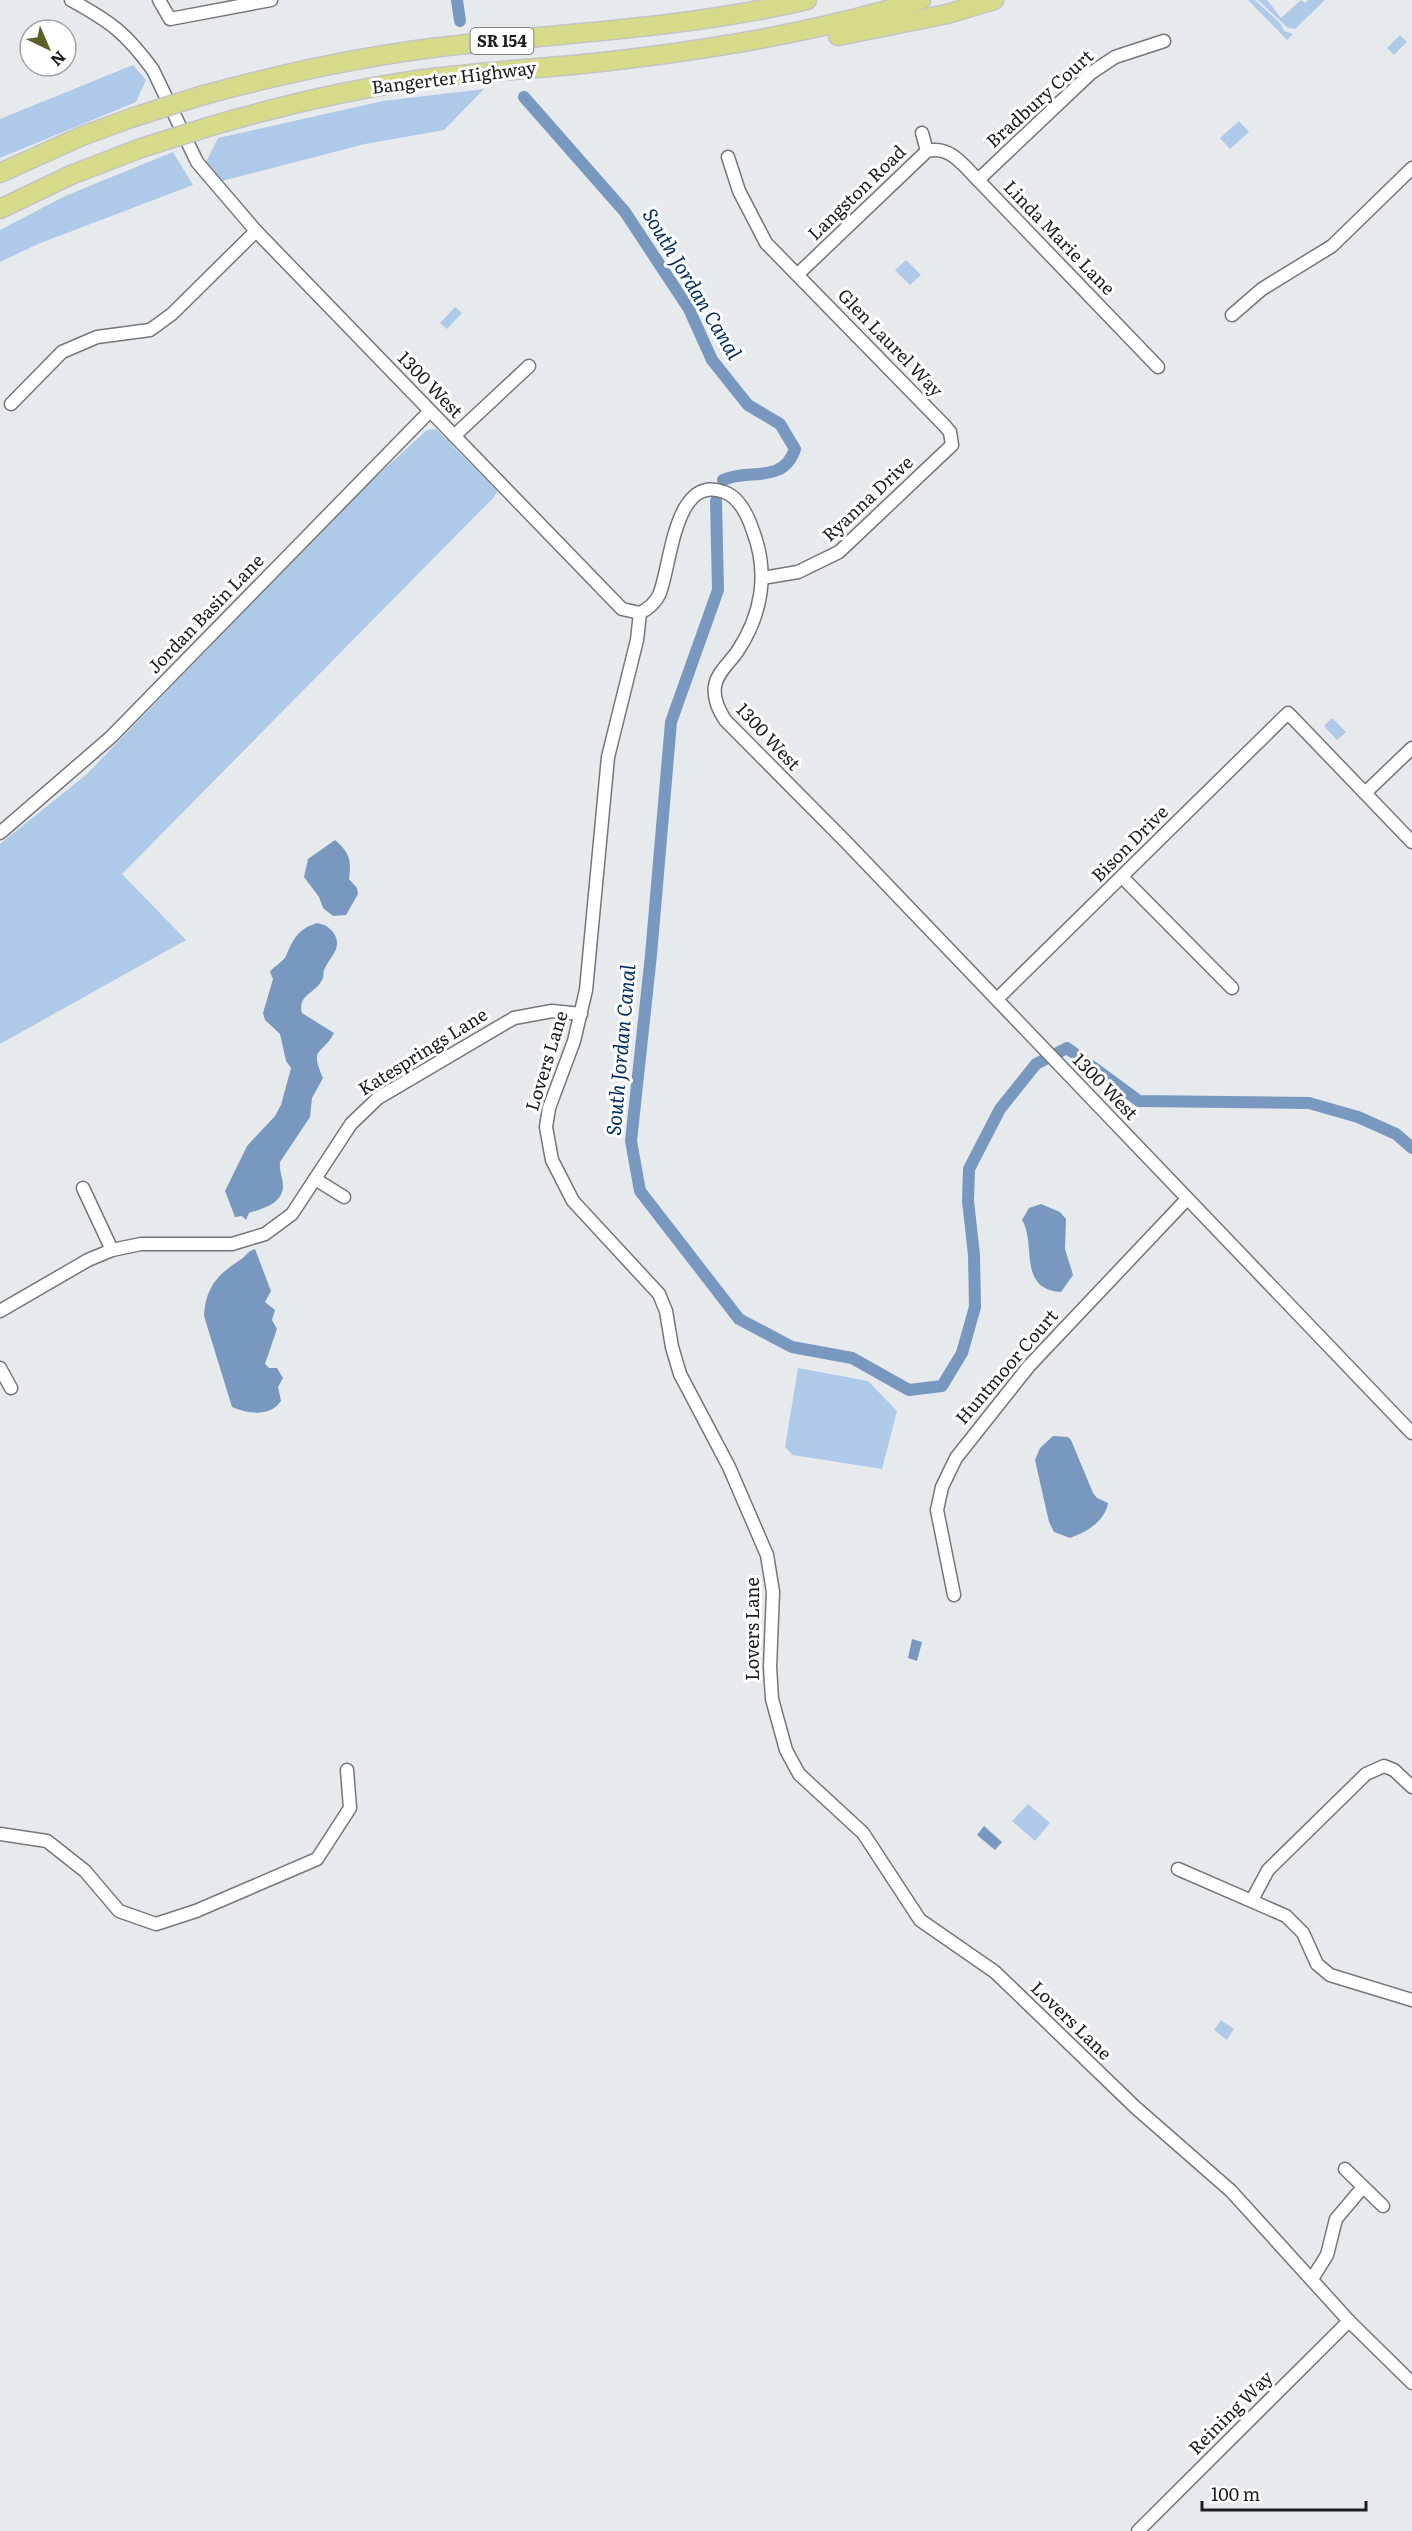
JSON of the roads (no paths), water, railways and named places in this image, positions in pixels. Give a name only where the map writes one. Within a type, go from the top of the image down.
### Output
[{"type":"highway","points":[[751,11],[785,0]]},
{"type":"highway","name":"Bangerter Highway","points":[[0,173],[61,144],[131,118],[255,81],[368,57],[751,11],[807,0]]},
{"type":"highway","name":"Bangerter Highway","points":[[0,209],[71,175],[141,148],[313,98],[426,79],[586,63],[754,40],[856,20],[921,0]]},
{"type":"highway","points":[[586,63],[641,63],[770,47],[882,28],[947,14],[994,0]]},
{"type":"street","name":"1300 West","points":[[71,0],[122,31],[144,58],[153,70],[197,162],[256,231],[618,606],[630,612],[640,613],[651,606],[658,596],[674,533],[684,508],[695,496],[708,490],[729,494],[746,513],[759,551],[762,578],[759,602],[751,627],[716,682],[715,698],[720,712],[731,728],[997,999],[1412,1433]]},
{"type":"street","points":[[159,0],[170,19],[271,0]]},
{"type":"street","name":"Bradbury Court","points":[[978,180],[1091,73],[1115,57],[1164,41]]},
{"type":"street","name":"Langston Road","points":[[798,274],[927,151],[922,133]]},
{"type":"street","name":"Linda Marie Lane","points":[[927,151],[939,148],[950,153],[1158,367]]},
{"type":"street","name":"Glen Laurel Way","points":[[728,158],[739,192],[766,243],[944,425],[952,439]]},
{"type":"street","points":[[1232,315],[1262,289],[1332,246],[1412,168]]},
{"type":"street","points":[[11,404],[62,352],[97,337],[150,330],[172,314],[256,231]]},
{"type":"street","points":[[454,436],[530,366]]},
{"type":"street","name":"Jordan Basin Lane","points":[[0,833],[111,737],[430,411]]},
{"type":"street","name":"Ryanna Drive","points":[[762,578],[798,572],[839,552],[952,445],[952,439]]},
{"type":"street","name":"Lovers Lane","points":[[640,613],[637,640],[608,757],[586,990],[581,1014],[549,1108],[546,1127],[548,1150],[557,1175],[573,1201],[645,1275],[659,1294],[666,1311],[672,1347],[680,1374],[729,1467],[767,1555],[772,1592],[771,1691],[779,1728],[794,1765],[806,1781],[863,1833],[920,1920],[995,1972],[1135,2107],[1231,2191],[1349,2321],[1412,2383]]},
{"type":"street","name":"Bison Drive","points":[[997,999],[1123,878],[1288,713],[1365,793]]},
{"type":"street","points":[[1412,748],[1365,793],[1412,842]]},
{"type":"street","points":[[1123,878],[1232,988]]},
{"type":"street","name":"Katesprings Lane","points":[[0,1311],[88,1260],[112,1250],[152,1244],[232,1244],[255,1239],[284,1221],[299,1205],[351,1124],[387,1092],[514,1018],[543,1011],[581,1014]]},
{"type":"street","points":[[315,1179],[344,1197]]},
{"type":"street","points":[[83,1188],[112,1250]]},
{"type":"street","name":"Huntmoor Court","points":[[954,1595],[937,1510],[942,1487],[956,1458],[1029,1366],[1187,1199]]},
{"type":"street","points":[[0,1368],[11,1388]]},
{"type":"street","points":[[1252,1900],[1268,1870],[1366,1774],[1384,1766],[1394,1770],[1412,1787]]},
{"type":"street","points":[[0,1834],[47,1841],[85,1871],[119,1911],[156,1924],[196,1911],[317,1859],[350,1808],[347,1770]]},
{"type":"street","points":[[1178,1869],[1273,1908],[1294,1923],[1303,1933],[1317,1964],[1330,1975],[1412,2000]]},
{"type":"street","points":[[1345,2169],[1383,2206]]},
{"type":"street","points":[[1312,2279],[1325,2261],[1341,2210],[1363,2187]]},
{"type":"street","name":"Reining Way","points":[[1138,2531],[1349,2321]]},
{"type":"waterway","name":"South Jordan Canal","points":[[457,0],[460,21]]},
{"type":"waterway","name":"South Jordan Canal","points":[[524,97],[625,212],[689,309],[712,360],[748,405],[780,424],[795,449],[789,460],[774,471],[723,480]]},
{"type":"waterway","name":"South Jordan Canal","points":[[716,501],[718,590],[671,722],[651,955],[631,1141],[640,1191],[739,1319],[792,1347],[852,1358],[909,1390],[942,1386],[962,1353],[975,1307],[974,1255],[968,1201],[969,1169],[1000,1109],[1036,1064],[1067,1048],[1139,1101],[1309,1103],[1358,1117],[1396,1134],[1412,1148]]}]
